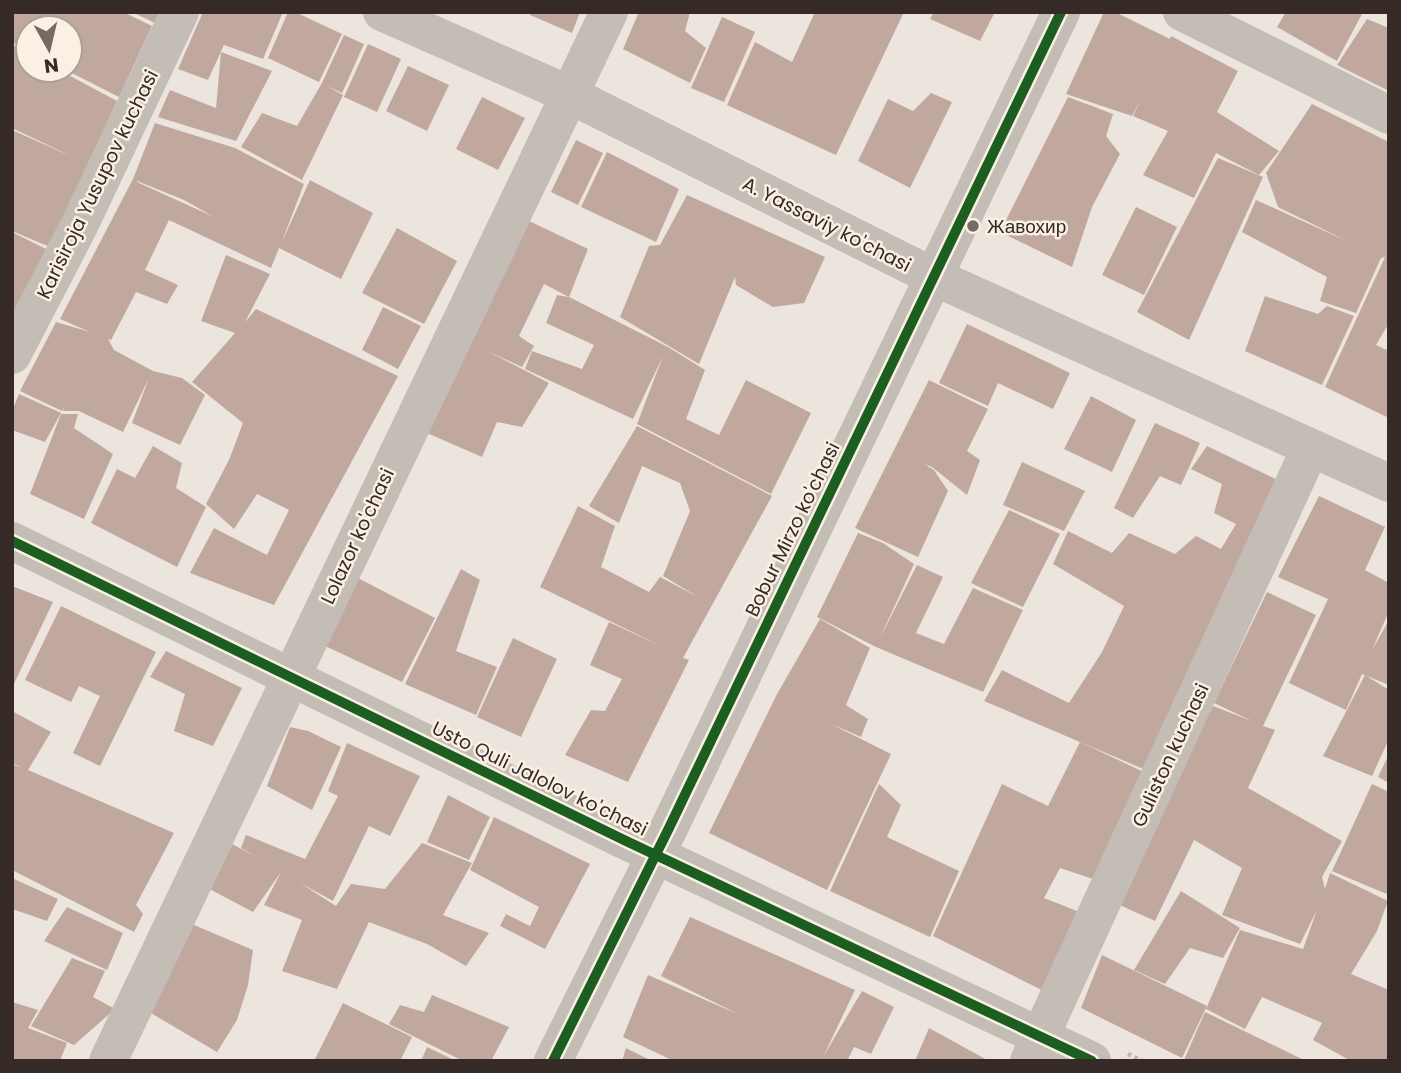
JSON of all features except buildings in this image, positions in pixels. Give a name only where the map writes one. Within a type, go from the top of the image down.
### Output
[{"type":"street","name":"Karisiroja Yusupov kuchasi","points":[[12,355],[80,224],[180,12]]},
{"type":"street","name":"A. Yassaviy ko'chasi","points":[[382,12],[568,93],[932,276],[1389,483]]},
{"type":"street","name":"Lolazor ko'chasi","points":[[108,1061],[609,12]]},
{"type":"street","name":"Bobur Mirzo ko'chasi","points":[[553,1061],[656,854],[1060,12]]},
{"type":"street","points":[[1182,12],[1389,115]]},
{"type":"street","name":"Guliston kuchasi","points":[[1035,1048],[1310,449]]},
{"type":"street","name":"Usto Quli Jalolov ko'chasi","points":[[12,541],[656,854],[1035,1048],[1092,1061]]},
{"type":"cycle path","points":[[553,1061],[669,828],[1061,12]]},
{"type":"cycle path","points":[[12,541],[624,840],[1092,1061]]},
{"type":"place","name":"Жавохир","points":[[973,226]]}]
